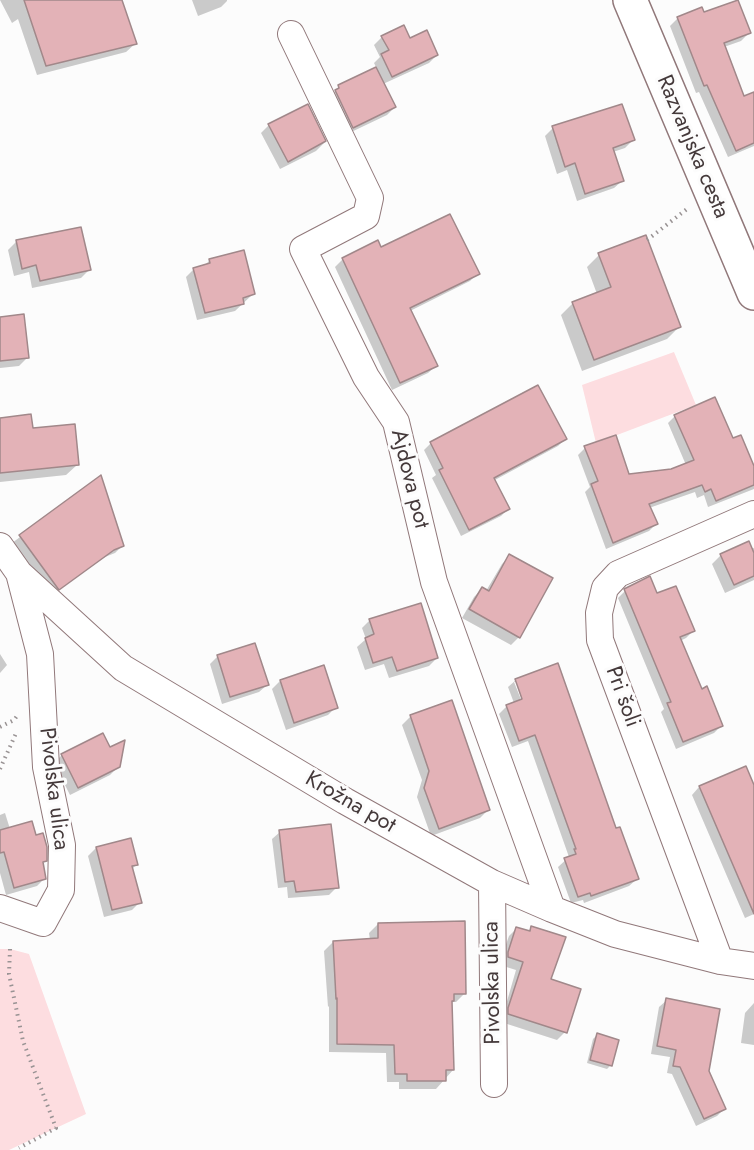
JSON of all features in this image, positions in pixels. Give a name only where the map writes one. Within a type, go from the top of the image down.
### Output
[{"type":"street","name":"Razvanjska cesta","points":[[630,0],[754,293]]},
{"type":"street","name":"Ajdova pot","points":[[291,34],[370,198],[366,216],[303,249],[366,377],[396,422],[434,582],[552,909]]},
{"type":"street","name":"Pri šoli","points":[[720,961],[600,640],[599,613],[605,588],[618,574],[754,514]]},
{"type":"street","name":"Krožna pot","points":[[0,546],[19,573],[123,668],[345,801],[492,883],[615,934],[720,961],[754,966]]},
{"type":"street","name":"Pivolska ulica","points":[[0,908],[43,922],[61,890],[62,845],[46,767],[40,654],[19,573]]},
{"type":"street","name":"Pivolska ulica","points":[[492,883],[494,1084]]},
{"type":"path","points":[[647,240],[693,205]]},
{"type":"path","points":[[0,727],[21,715],[0,769]]},
{"type":"path","points":[[10,949],[9,974],[23,1041],[56,1128],[19,1148]]},
{"type":"shaded area","points":[[674,352],[696,405],[596,443],[582,385]]},
{"type":"shaded area","points":[[0,949],[29,954],[86,1114],[9,1150],[0,1150]]},
{"type":"building","points":[[24,0],[122,0],[137,44],[46,66]]},
{"type":"building","points":[[738,0],[751,33],[724,43],[744,96],[754,92],[754,143],[736,151],[707,85],[704,86],[677,17],[702,7],[704,12]]},
{"type":"building","points":[[404,25],[410,38],[427,30],[438,55],[392,77],[381,54],[389,50],[381,36]]},
{"type":"building","points":[[376,67],[396,107],[353,128],[335,90],[339,88],[338,85]]},
{"type":"building","points":[[308,104],[326,141],[288,162],[268,124]]},
{"type":"building","points":[[622,104],[635,140],[613,148],[624,181],[585,194],[575,163],[565,167],[552,126]]},
{"type":"building","points":[[450,214],[480,274],[410,308],[438,366],[400,383],[342,258],[378,240],[381,247]]},
{"type":"building","points":[[81,227],[91,270],[40,281],[36,265],[22,269],[16,240]]},
{"type":"building","points":[[646,235],[681,327],[594,360],[572,302],[611,287],[598,253]]},
{"type":"building","points":[[244,250],[255,294],[243,298],[244,304],[205,313],[193,268],[210,263],[209,259]]},
{"type":"building","points":[[24,314],[29,358],[0,361],[0,317]]},
{"type":"building","points":[[538,385],[567,439],[494,478],[510,509],[469,530],[439,470],[443,468],[430,442]]},
{"type":"building","points":[[715,397],[733,438],[741,435],[754,466],[754,485],[716,501],[711,489],[705,492],[702,485],[649,504],[658,524],[613,543],[591,484],[598,481],[584,446],[616,435],[629,474],[671,469],[694,460],[674,415]]},
{"type":"building","points":[[31,414],[33,428],[75,424],[79,465],[0,473],[0,418]]},
{"type":"building","points":[[101,475],[124,546],[114,550],[59,590],[19,535]]},
{"type":"building","points":[[749,541],[754,553],[754,576],[734,585],[720,554]]},
{"type":"building","points":[[509,554],[553,578],[520,638],[469,609],[482,587],[489,591]]},
{"type":"building","points":[[650,576],[657,593],[676,586],[695,631],[680,637],[702,689],[707,686],[723,726],[683,742],[667,703],[671,702],[624,589]]},
{"type":"building","points":[[421,603],[438,658],[397,671],[392,657],[373,663],[365,638],[374,634],[369,619]]},
{"type":"building","points":[[255,643],[269,685],[230,697],[217,655]]},
{"type":"building","points":[[558,663],[616,828],[620,827],[639,879],[591,896],[590,893],[578,897],[564,858],[576,854],[574,849],[576,849],[535,735],[519,741],[506,705],[522,699],[515,679]]},
{"type":"building","points":[[324,665],[338,708],[294,723],[280,680]]},
{"type":"building","points":[[452,700],[490,810],[439,829],[424,788],[429,771],[410,715]]},
{"type":"building","points":[[103,733],[110,747],[125,740],[120,767],[78,788],[61,754]]},
{"type":"building","points":[[746,766],[754,785],[754,914],[699,786]]},
{"type":"building","points":[[32,821],[36,835],[43,833],[47,847],[47,861],[43,862],[46,879],[14,888],[4,852],[0,853],[0,830]]},
{"type":"building","points":[[331,824],[339,888],[296,892],[294,881],[285,882],[279,830]]},
{"type":"building","points":[[131,838],[138,865],[132,866],[142,903],[112,910],[96,847]]},
{"type":"building","points":[[465,921],[466,994],[454,994],[454,1001],[452,1001],[454,1070],[446,1070],[446,1081],[407,1081],[407,1074],[395,1074],[394,1045],[337,1044],[333,941],[378,938],[378,923]]},
{"type":"building","points":[[531,926],[566,937],[551,979],[581,989],[567,1033],[508,1014],[523,962],[508,957],[508,952],[516,927],[530,931]]},
{"type":"building","points":[[666,998],[720,1009],[709,1071],[726,1109],[704,1119],[680,1067],[673,1066],[676,1050],[657,1046]]},
{"type":"building","points":[[597,1033],[619,1040],[612,1066],[590,1060]]}]
